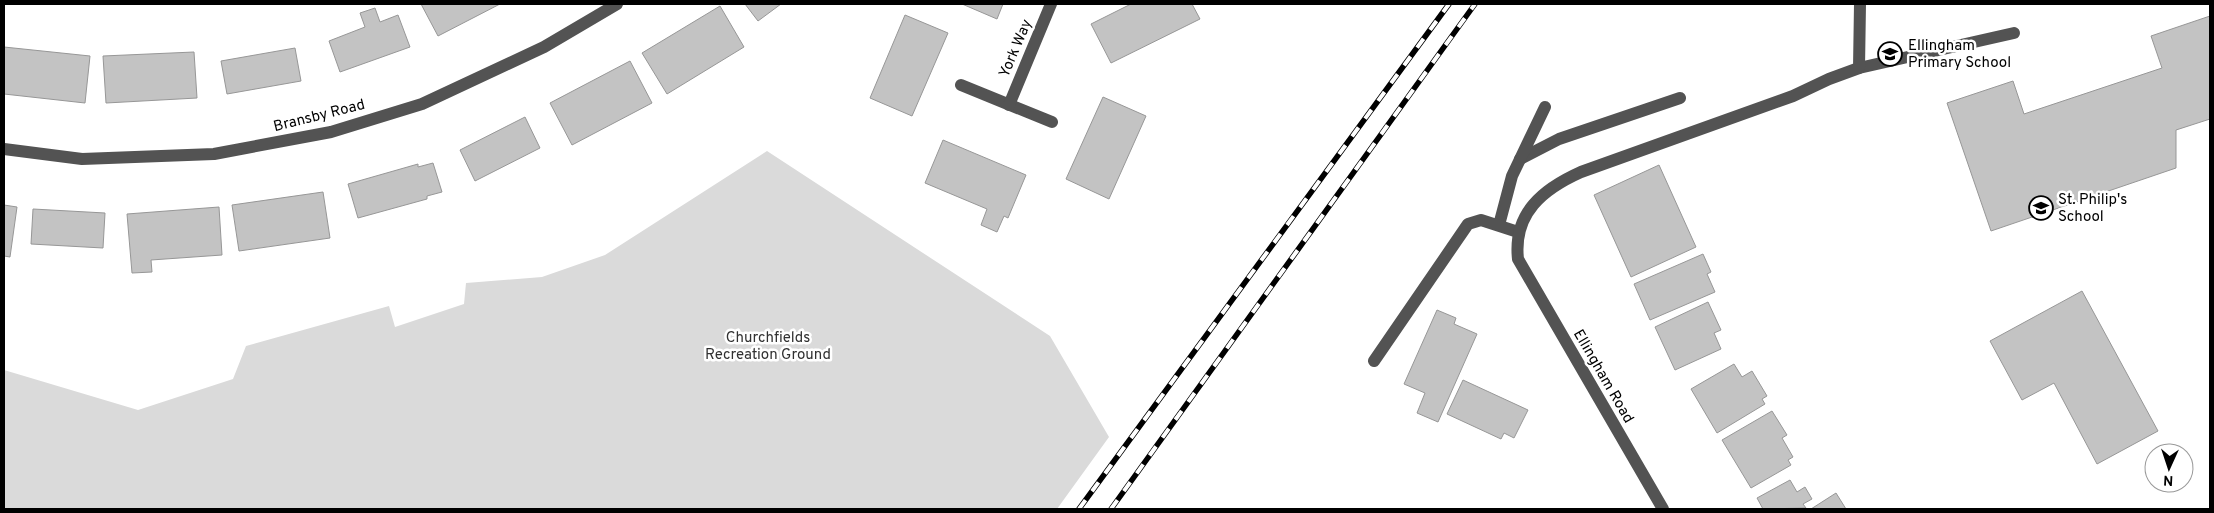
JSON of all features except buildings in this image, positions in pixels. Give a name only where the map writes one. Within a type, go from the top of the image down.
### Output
[{"type":"street","name":"Bransby Road","points":[[4,148],[82,159],[214,154],[331,132],[422,104],[544,47],[617,4]]},
{"type":"street","name":"York Way","points":[[1009,105],[1052,4]]},
{"type":"street","points":[[1859,68],[1860,4]]},
{"type":"street","points":[[1374,361],[1468,224],[1481,220],[1518,232],[1530,210],[1549,188],[1581,172],[1793,96],[1828,79],[1859,68],[2014,33]]},
{"type":"street","points":[[961,85],[1052,122]]},
{"type":"street","points":[[1520,159],[1559,139],[1680,98]]},
{"type":"street","points":[[1499,226],[1512,176],[1545,107]]},
{"type":"street","name":"Ellingham Road","points":[[1518,232],[1516,245],[1518,259],[1663,509]]},
{"type":"green space","name":"Churchfields Recreation Ground","points":[[767,151],[1050,336],[1109,437],[1057,509],[4,509],[4,370],[138,410],[233,379],[246,346],[389,306],[395,327],[464,304],[466,283],[542,277],[605,255]]},
{"type":"railway","points":[[1079,509],[1449,4]]},
{"type":"railway","points":[[1111,509],[1475,4]]},
{"type":"place","name":"Ellingham Primary School","points":[[1890,54]]},
{"type":"place","name":"St. Philip's School","points":[[2041,208]]}]
